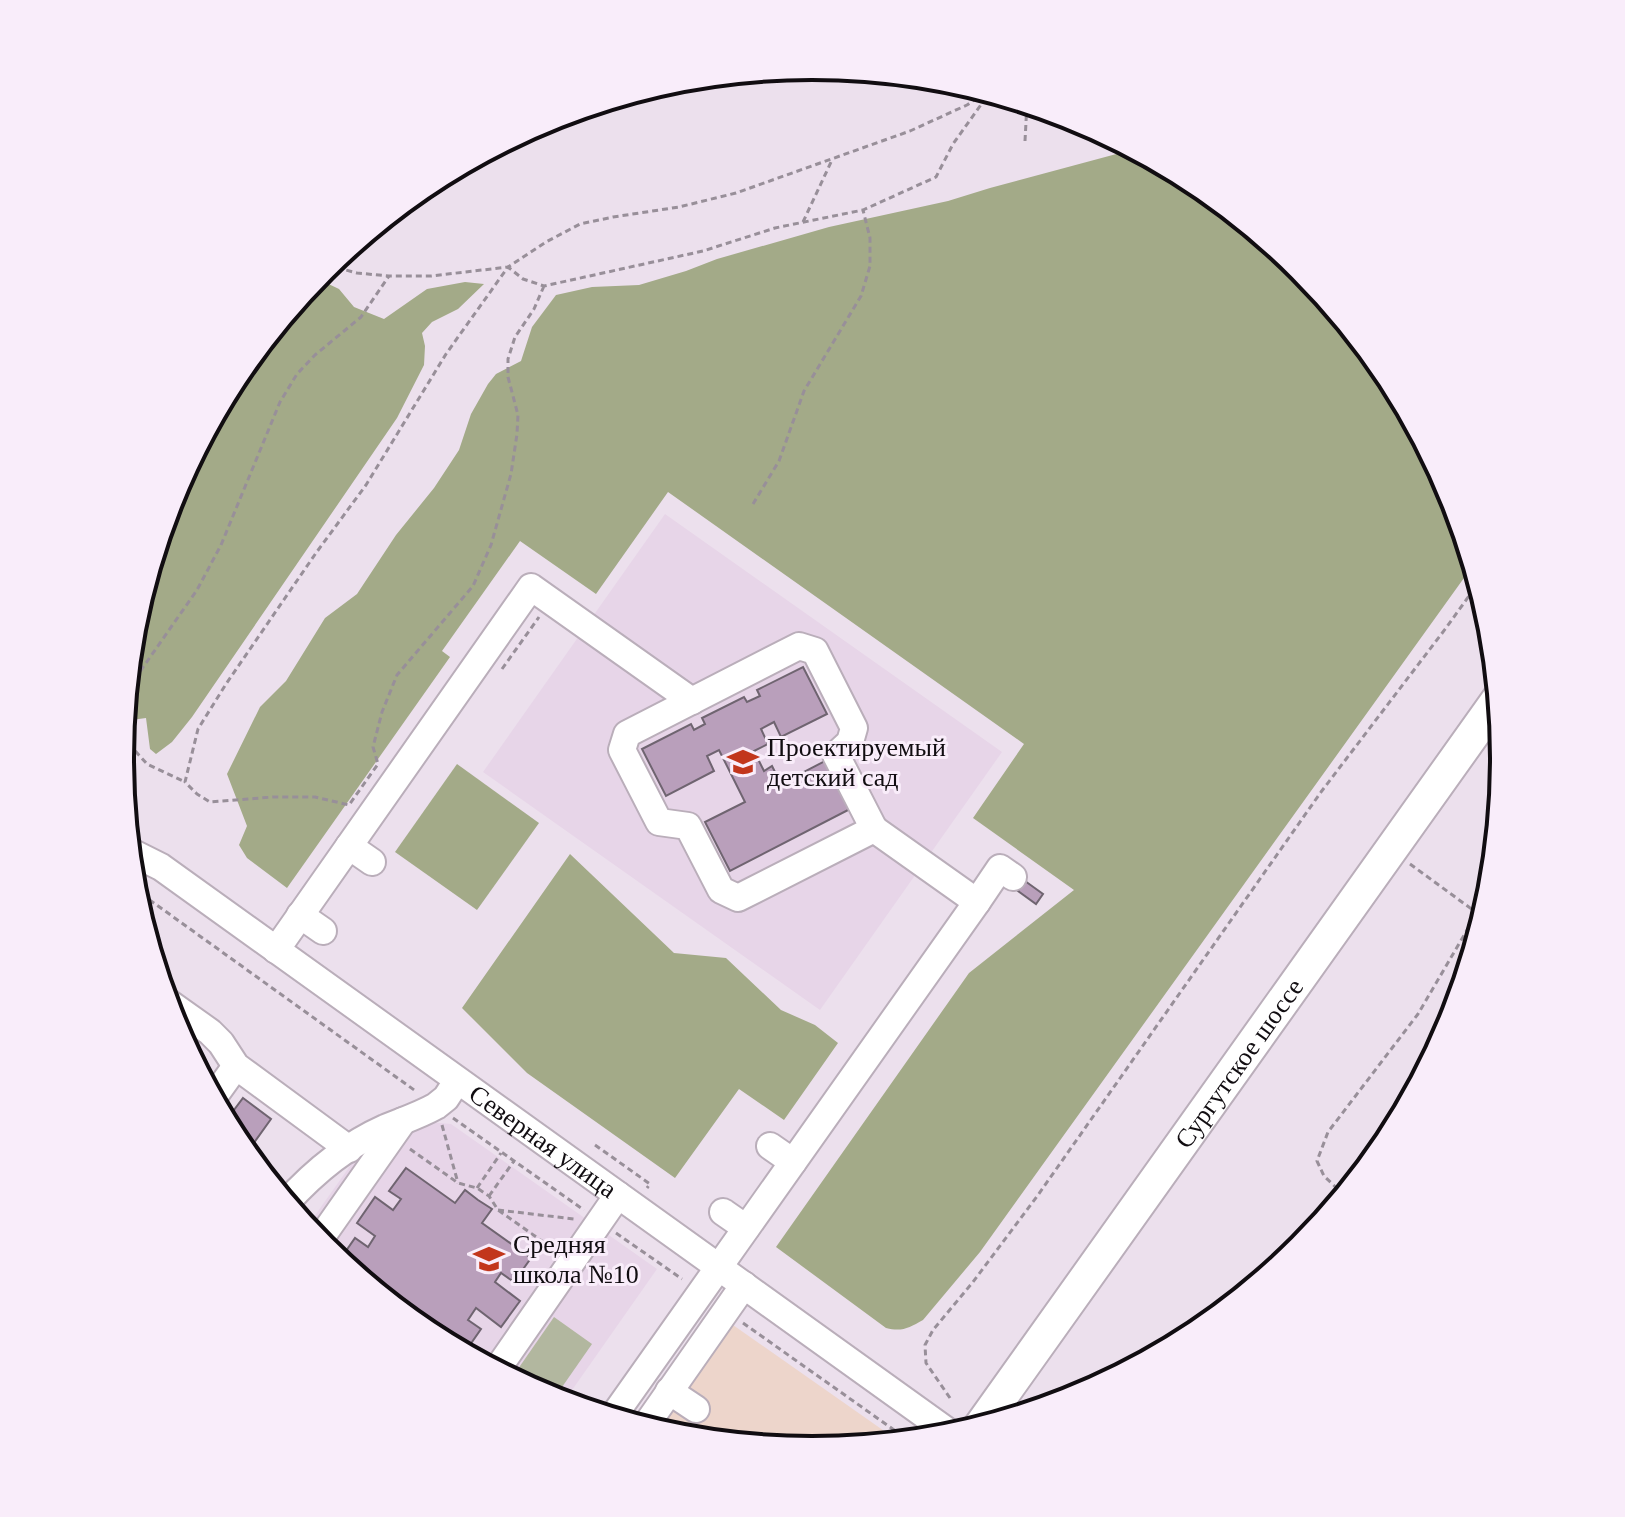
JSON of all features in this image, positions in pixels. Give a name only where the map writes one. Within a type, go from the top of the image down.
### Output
[{"type":"main road","name":"Сургутское шоссе","points":[[989,1414],[1490,711]]},
{"type":"street","points":[[276,950],[531,587],[692,701]]},
{"type":"street","points":[[874,829],[738,898],[721,890],[688,826],[659,822],[622,750],[627,734],[799,646],[815,651],[854,728],[850,742],[836,755],[874,829],[977,902]]},
{"type":"street","points":[[349,846],[372,862]]},
{"type":"street","name":"Северная улица","points":[[142,857],[161,867],[939,1425]]},
{"type":"street","points":[[619,1408],[1000,868],[1013,877]]},
{"type":"street","points":[[300,915],[323,931]]},
{"type":"street","points":[[184,1014],[221,1043],[236,1066],[349,1149]]},
{"type":"street","points":[[220,1088],[236,1066]]},
{"type":"street","points":[[293,1195],[324,1166],[366,1138],[398,1128],[436,1106],[446,1098],[457,1081]]},
{"type":"street","points":[[326,1231],[398,1128]]},
{"type":"street","points":[[770,1146],[793,1162]]},
{"type":"street","points":[[502,1362],[618,1195]]},
{"type":"street","points":[[723,1212],[746,1228]]},
{"type":"street","points":[[651,1417],[744,1285]]},
{"type":"street","points":[[669,1391],[696,1409]]},
{"type":"path","points":[[185,782],[198,729],[226,684],[366,485],[446,354],[508,267],[580,224],[679,207],[736,193],[910,131],[975,100]]},
{"type":"path","points":[[343,269],[389,276],[431,276],[508,267],[523,279],[544,286],[703,251],[775,228],[863,210],[936,177],[953,144],[982,102]]},
{"type":"path","points":[[1025,141],[1026,115]]},
{"type":"path","points":[[803,222],[832,159]]},
{"type":"path","points":[[753,504],[779,461],[804,391],[861,296],[870,266],[870,238],[863,210]]},
{"type":"path","points":[[140,672],[197,590],[221,545],[280,402],[297,374],[361,317],[389,276]]},
{"type":"path","points":[[134,750],[147,764],[185,782],[210,802],[315,797],[349,805],[378,764],[373,747],[382,712],[397,675],[473,586],[491,545],[511,474],[517,434],[518,415],[508,377],[508,359],[515,337],[534,309],[544,286]]},
{"type":"path","points":[[950,1398],[926,1363],[925,1345],[933,1330],[1038,1195],[1321,792],[1471,594]]},
{"type":"path","points":[[1391,849],[1473,910]]},
{"type":"path","points":[[149,899],[514,1161],[597,1226],[701,1293]]},
{"type":"path","points":[[1337,1189],[1324,1176],[1317,1161],[1328,1132],[1418,1014],[1470,925]]},
{"type":"path","points":[[436,1106],[458,1183]]},
{"type":"path","points":[[398,1128],[458,1183],[477,1188],[489,1196],[498,1210],[572,1263]]},
{"type":"path","points":[[477,1188],[501,1153]]},
{"type":"path","points":[[489,1196],[514,1161]]},
{"type":"path","points":[[498,1210],[579,1219],[597,1226]]},
{"type":"path","points":[[726,1311],[896,1432]]},
{"type":"shaded area","name":"Проектируемый детский сад","points":[[665,514],[1002,752],[820,1010],[483,772]]},
{"type":"shaded area","name":"Средняя школа №10","points":[[428,1122],[451,1124],[657,1269],[571,1392],[512,1367],[436,1323],[365,1269],[313,1218],[360,1152]]},
{"type":"shaded area","points":[[713,1311],[887,1433],[857,1436],[768,1436],[680,1424],[640,1415]]},
{"type":"green space","points":[[1119,153],[1189,194],[1226,220],[1260,248],[1323,311],[1377,382],[1421,458],[1455,540],[1466,576],[980,1252],[923,1320],[897,1330],[886,1328],[776,1247],[969,973],[1074,890],[973,818],[1024,744],[668,492],[596,594],[520,541],[442,651],[450,657],[287,888],[247,858],[239,845],[247,826],[227,774],[260,707],[286,681],[325,618],[357,594],[396,535],[434,488],[459,450],[471,414],[488,384],[496,374],[521,361],[532,327],[556,295],[592,287],[639,285],[829,227],[948,201]]},
{"type":"green space","points":[[465,282],[484,284],[458,309],[432,322],[422,333],[424,365],[397,418],[192,717],[172,742],[156,754],[150,749],[146,718],[135,720],[140,670],[147,626],[170,540],[204,458],[225,419],[274,345],[328,284],[339,289],[354,307],[384,319],[427,289]]},
{"type":"green space","points":[[457,764],[539,823],[477,910],[395,852]]},
{"type":"green space","points":[[570,854],[674,953],[726,958],[781,1010],[815,1025],[838,1043],[784,1120],[739,1089],[675,1178],[527,1073],[462,1008]]},
{"type":"green space","points":[[1387,1119],[1345,1180],[1355,1163]]},
{"type":"green space","points":[[554,1317],[592,1344],[561,1388],[518,1369]]},
{"type":"building","points":[[803,667],[827,714],[781,737],[774,722],[761,729],[768,744],[754,751],[764,771],[772,766],[781,784],[825,761],[850,809],[730,871],[705,822],[745,802],[719,750],[707,756],[714,771],[666,796],[642,749],[691,724],[694,730],[705,724],[702,718],[744,697],[747,702],[760,696],[757,690]]},
{"type":"building","points":[[1025,881],[1043,894],[1036,904],[1018,891]]},
{"type":"building","points":[[243,1098],[271,1119],[254,1143],[233,1111]]},
{"type":"building","points":[[406,1168],[455,1203],[465,1190],[492,1209],[482,1223],[531,1258],[514,1282],[501,1273],[495,1282],[520,1301],[501,1327],[476,1308],[468,1320],[481,1329],[470,1344],[399,1297],[346,1251],[355,1238],[368,1247],[375,1236],[357,1223],[375,1197],[393,1210],[401,1199],[389,1191]]},
{"type":"place","name":"Проектируемый детский сад","points":[[743,762]]},
{"type":"place","name":"Средняя школа №10","points":[[489,1259]]}]
